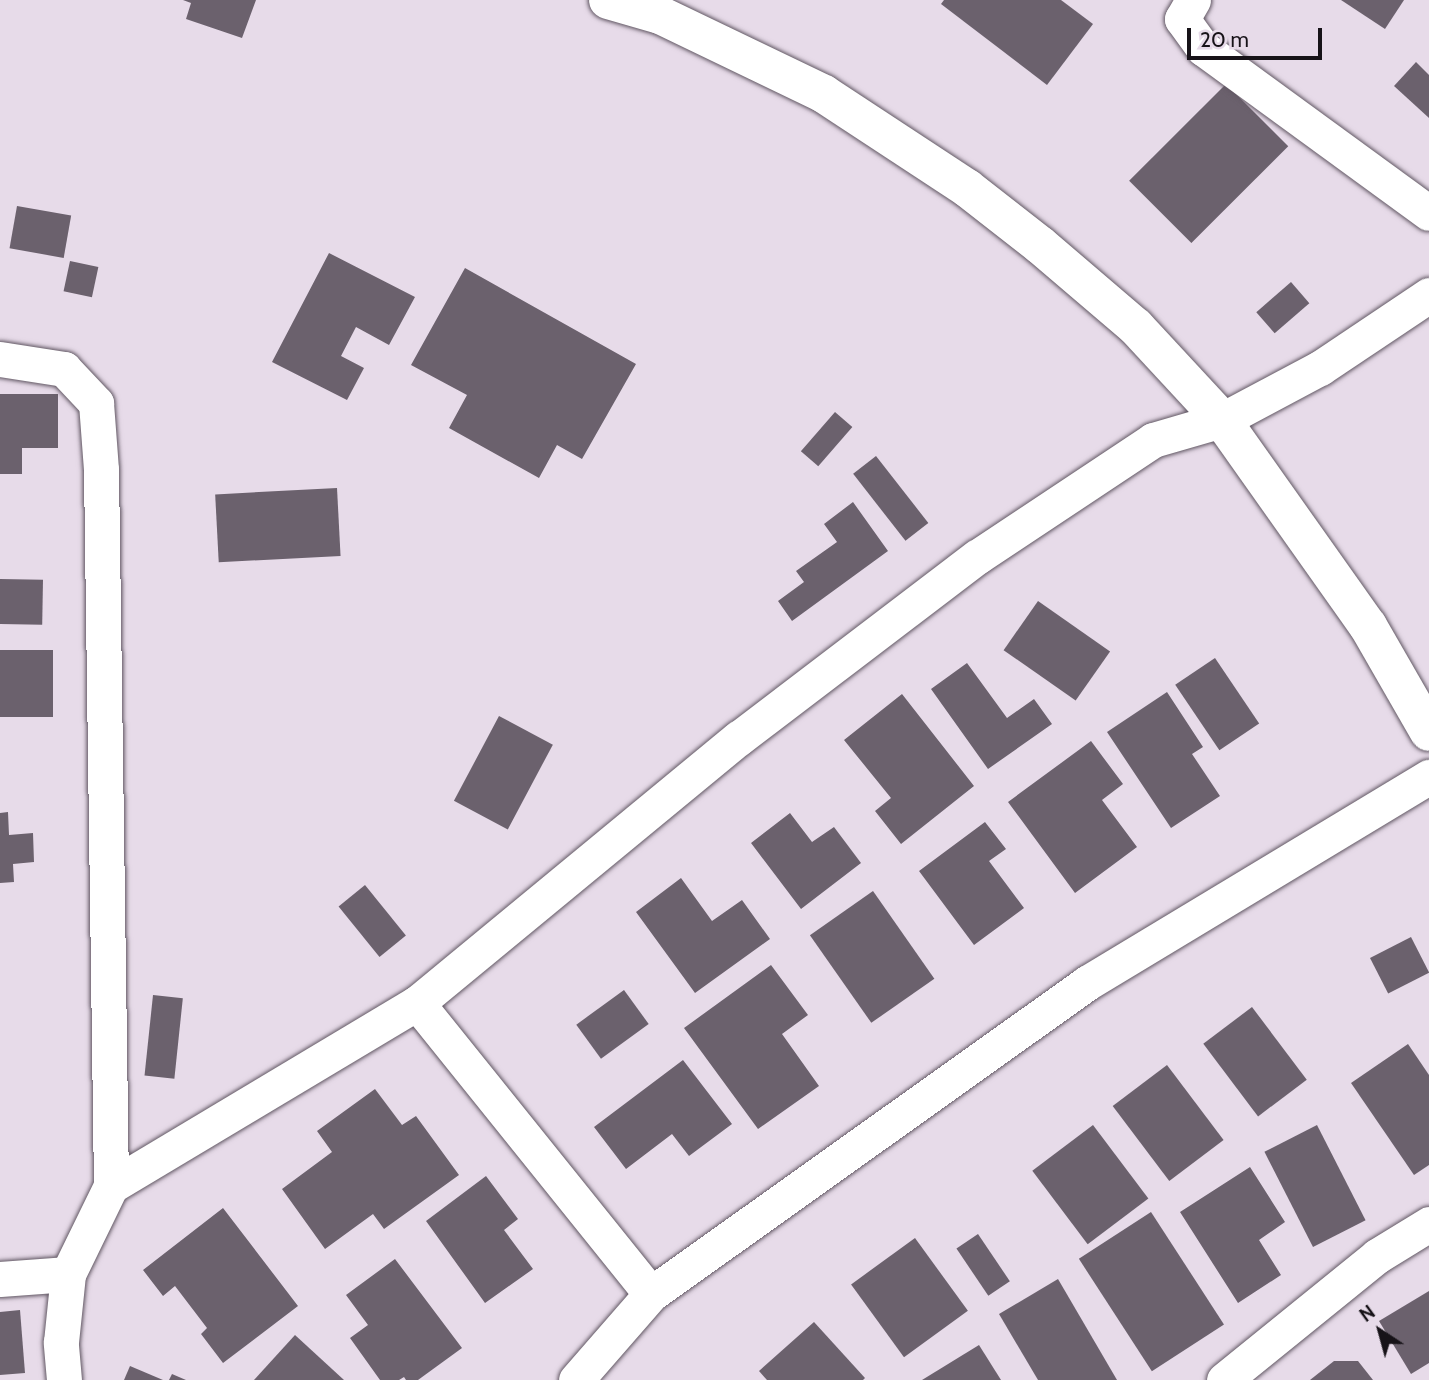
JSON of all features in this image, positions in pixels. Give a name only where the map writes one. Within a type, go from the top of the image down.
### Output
[{"type":"street","points":[[608,0],[665,7],[824,94],[967,188],[1040,245],[1136,327],[1222,420],[1368,626],[1429,732]]},
{"type":"street","points":[[1193,0],[1182,19],[1205,49],[1429,213]]},
{"type":"street","points":[[111,1186],[417,1003],[739,738],[976,557],[1153,440],[1222,420],[1320,368],[1429,295]]},
{"type":"street","points":[[0,359],[64,369],[96,403],[101,470],[111,1186],[68,1274],[61,1342],[64,1380]]},
{"type":"street","points":[[576,1380],[651,1294],[1087,984],[1429,777]]},
{"type":"street","points":[[417,1003],[651,1294]]},
{"type":"street","points":[[1224,1380],[1377,1256],[1429,1224]]},
{"type":"street","points":[[0,1279],[68,1274]]},
{"type":"building","points":[[183,0],[256,0],[242,38],[186,19],[191,3]]},
{"type":"building","points":[[944,0],[1061,0],[1093,24],[1047,85],[941,4]]},
{"type":"building","points":[[1341,0],[1404,0],[1385,29]]},
{"type":"building","points":[[1416,62],[1429,75],[1429,118],[1394,86]]},
{"type":"building","points":[[1226,84],[1288,146],[1191,243],[1129,181]]},
{"type":"building","points":[[17,206],[71,216],[64,258],[10,248]]},
{"type":"building","points":[[329,253],[415,297],[389,345],[356,327],[341,356],[364,368],[347,400],[272,362]]},
{"type":"building","points":[[70,261],[98,267],[92,297],[64,291]]},
{"type":"building","points":[[465,268],[636,364],[582,459],[557,445],[539,478],[449,428],[467,395],[411,365]]},
{"type":"building","points":[[1291,282],[1309,303],[1275,333],[1256,312]]},
{"type":"building","points":[[0,394],[58,394],[58,448],[22,448],[22,474],[0,474]]},
{"type":"building","points":[[835,412],[852,427],[818,466],[801,451]]},
{"type":"building","points":[[876,456],[928,523],[905,541],[853,474]]},
{"type":"building","points":[[337,488],[341,556],[219,562],[215,494]]},
{"type":"building","points":[[853,502],[888,551],[792,621],[778,601],[804,582],[796,571],[837,542],[824,524]]},
{"type":"building","points":[[0,579],[43,580],[42,625],[0,624]]},
{"type":"building","points":[[1038,601],[1110,651],[1076,701],[1004,650]]},
{"type":"building","points":[[0,650],[53,650],[53,717],[0,717]]},
{"type":"building","points":[[1215,658],[1259,723],[1219,750],[1175,685]]},
{"type":"building","points":[[967,663],[1007,718],[1034,699],[1052,724],[988,769],[931,689]]},
{"type":"building","points":[[1167,692],[1203,747],[1192,754],[1220,796],[1171,828],[1107,732]]},
{"type":"building","points":[[902,694],[974,786],[901,844],[875,811],[891,798],[844,740]]},
{"type":"building","points":[[499,716],[553,745],[508,829],[454,801]]},
{"type":"building","points":[[1091,741],[1123,784],[1102,800],[1137,847],[1075,893],[1008,802]]},
{"type":"building","points":[[8,812],[9,835],[33,833],[34,862],[13,864],[14,882],[0,883],[0,813]]},
{"type":"building","points":[[790,813],[812,842],[834,827],[861,863],[801,909],[751,843]]},
{"type":"building","points":[[985,822],[1006,849],[989,861],[1024,908],[974,945],[919,871]]},
{"type":"building","points":[[681,878],[712,921],[742,900],[770,939],[695,993],[636,912]]},
{"type":"building","points":[[365,885],[406,936],[379,957],[339,906]]},
{"type":"building","points":[[873,891],[934,979],[871,1023],[810,935]]},
{"type":"building","points":[[1411,937],[1429,973],[1388,994],[1370,958]]},
{"type":"building","points":[[771,965],[808,1015],[782,1034],[819,1086],[758,1129],[684,1028]]},
{"type":"building","points":[[624,990],[649,1024],[601,1059],[576,1025]]},
{"type":"building","points":[[153,995],[183,998],[174,1079],[145,1076]]},
{"type":"building","points":[[1252,1007],[1307,1080],[1258,1116],[1203,1044]]},
{"type":"building","points":[[1408,1044],[1429,1075],[1429,1165],[1414,1175],[1351,1083]]},
{"type":"building","points":[[683,1060],[732,1124],[689,1156],[672,1134],[626,1169],[594,1127]]},
{"type":"building","points":[[1167,1065],[1224,1140],[1169,1181],[1113,1106]]},
{"type":"building","points":[[375,1089],[402,1125],[416,1116],[459,1175],[384,1229],[373,1214],[325,1249],[282,1189],[332,1152],[317,1131]]},
{"type":"building","points":[[1093,1125],[1148,1198],[1088,1244],[1032,1171]]},
{"type":"building","points":[[1317,1125],[1366,1220],[1313,1247],[1264,1152]]},
{"type":"building","points":[[1250,1167],[1285,1222],[1259,1240],[1281,1275],[1238,1303],[1180,1212]]},
{"type":"building","points":[[486,1176],[518,1219],[504,1230],[533,1269],[485,1303],[426,1221]]},
{"type":"building","points":[[223,1208],[298,1306],[223,1363],[201,1334],[207,1328],[175,1286],[163,1296],[143,1270]]},
{"type":"building","points":[[1151,1212],[1224,1324],[1152,1371],[1079,1259]]},
{"type":"building","points":[[978,1234],[1010,1281],[988,1296],[956,1249]]},
{"type":"building","points":[[915,1238],[968,1311],[904,1357],[851,1284]]},
{"type":"building","points":[[395,1259],[462,1348],[418,1380],[406,1380],[404,1377],[399,1380],[380,1380],[350,1338],[368,1325],[346,1295]]},
{"type":"building","points":[[1058,1279],[1117,1380],[1038,1380],[999,1314]]},
{"type":"building","points":[[1429,1291],[1429,1363],[1411,1374],[1379,1321]]},
{"type":"building","points":[[20,1310],[25,1373],[0,1375],[0,1312]]},
{"type":"building","points":[[814,1322],[865,1378],[863,1380],[767,1380],[759,1371]]},
{"type":"building","points":[[295,1335],[344,1380],[254,1380]]},
{"type":"building","points":[[979,1345],[1001,1380],[922,1380]]},
{"type":"building","points":[[1334,1361],[1358,1361],[1373,1380],[1310,1380]]},
{"type":"building","points":[[130,1366],[163,1380],[124,1380]]},
{"type":"building","points":[[172,1374],[186,1380],[169,1380]]}]
